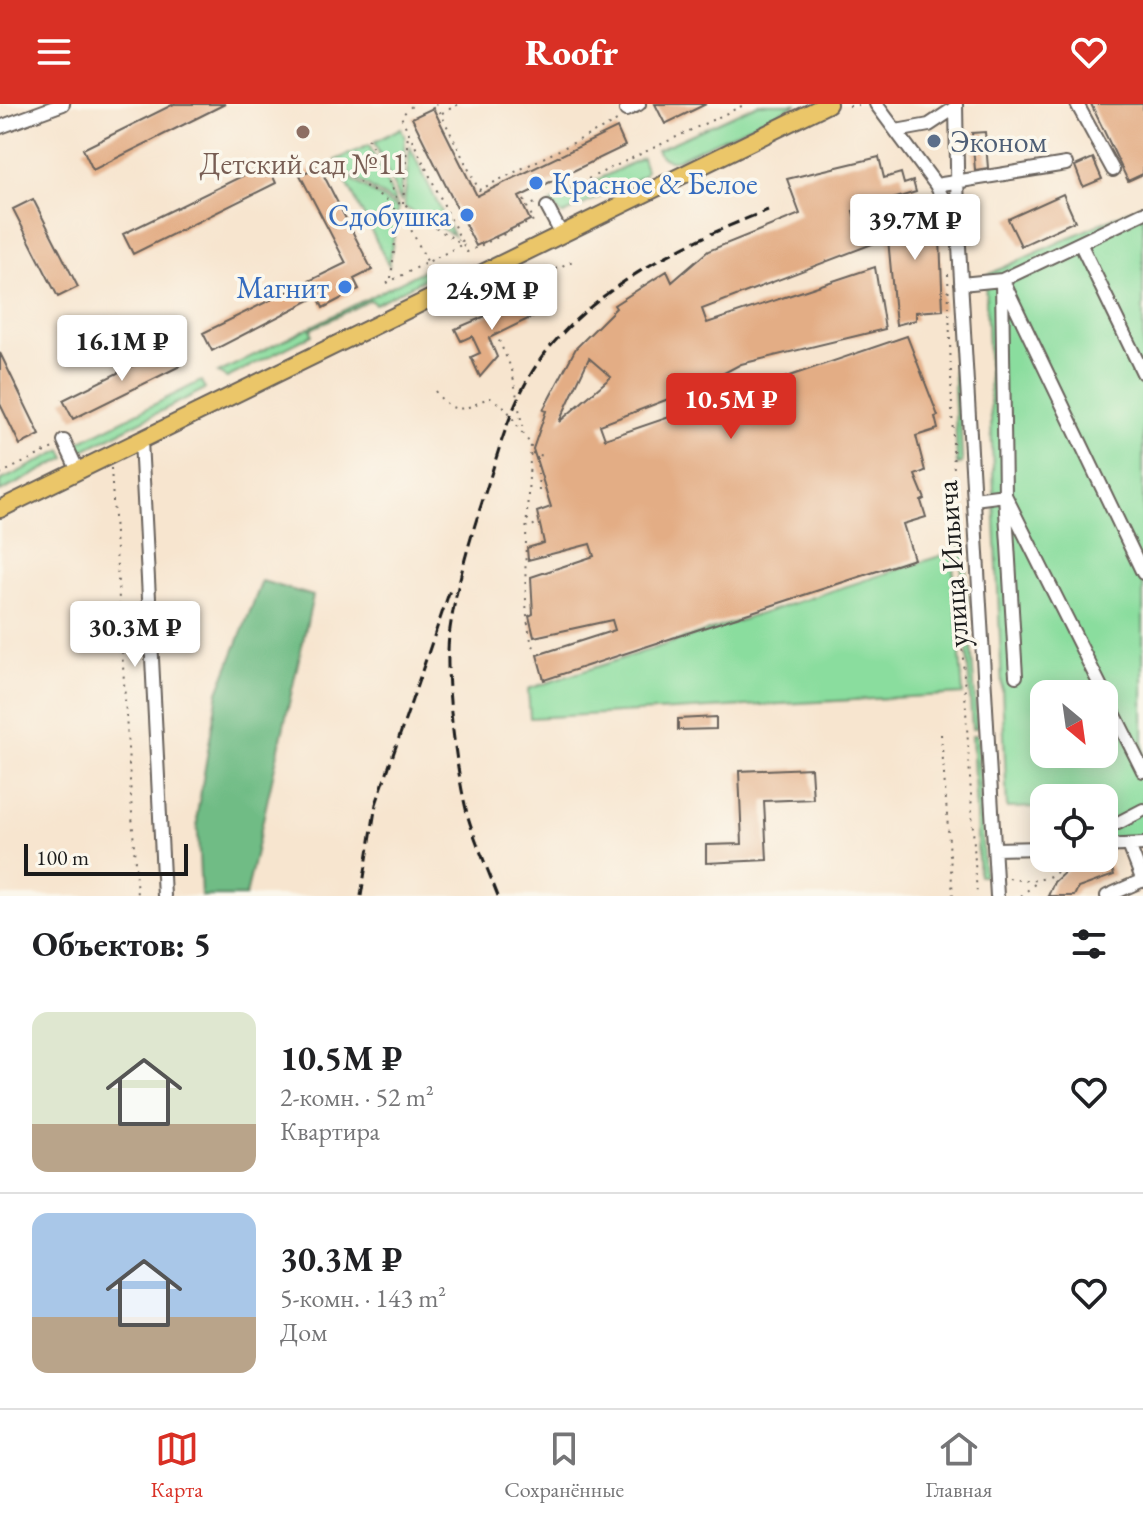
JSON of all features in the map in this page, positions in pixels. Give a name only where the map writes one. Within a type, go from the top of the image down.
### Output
[{"type":"main road","points":[[0,509],[828,104]]},
{"type":"street","points":[[0,127],[63,104]]},
{"type":"street","points":[[627,113],[639,104]]},
{"type":"street","name":"улица Ильича","points":[[876,104],[936,185],[958,229]]},
{"type":"street","points":[[1077,104],[1113,170]]},
{"type":"street","name":"улица Ильича","points":[[896,131],[929,125],[956,106]]},
{"type":"street","name":"улица Ильича","points":[[956,106],[958,229],[997,896]]},
{"type":"street","points":[[936,185],[1066,164]]},
{"type":"street","points":[[547,207],[562,235]]},
{"type":"street","points":[[961,284],[1002,280],[1143,213]]},
{"type":"street","points":[[1080,243],[1143,373]]},
{"type":"street","points":[[1002,280],[1005,495],[1016,676]]},
{"type":"street","points":[[1002,280],[1143,573]]},
{"type":"street","points":[[141,440],[164,896]]},
{"type":"street","points":[[64,441],[78,471]]},
{"type":"street","points":[[974,499],[1005,495]]},
{"type":"street","points":[[1005,495],[1143,771]]},
{"type":"street","points":[[1118,823],[1143,810]]},
{"type":"street","points":[[1118,845],[1143,844]]},
{"type":"street","points":[[1107,896],[1142,881],[1129,845]]},
{"type":"street","points":[[995,849],[1030,848]]},
{"type":"path","points":[[414,104],[401,116],[467,252],[534,220],[524,200]]},
{"type":"path","points":[[436,104],[479,190],[627,113]]},
{"type":"path","points":[[441,113],[459,104]]},
{"type":"path","points":[[527,207],[746,104]]},
{"type":"path","points":[[408,131],[388,282],[463,244]]},
{"type":"path","points":[[368,138],[399,204]]},
{"type":"path","points":[[325,160],[463,244]]},
{"type":"path","points":[[398,216],[408,212]]},
{"type":"path","points":[[404,216],[427,262]]},
{"type":"path","points":[[524,436],[512,370],[485,309],[489,299],[573,261]]},
{"type":"path","points":[[948,269],[956,541],[977,896]]},
{"type":"path","points":[[435,391],[449,408],[458,410],[489,397],[498,400],[531,444],[527,519],[528,626],[534,647]]},
{"type":"path","points":[[0,474],[64,441]]},
{"type":"path","points":[[531,452],[537,457],[539,491]]},
{"type":"path","points":[[111,455],[137,896]]},
{"type":"path","points":[[537,457],[544,456]]},
{"type":"path","points":[[527,519],[538,529]]},
{"type":"path","points":[[941,734],[953,896]]},
{"type":"path","points":[[1005,877],[1025,882],[1043,879],[1058,872]]},
{"type":"path","points":[[1021,896],[1043,879]]},
{"type":"green space","points":[[758,104],[797,104],[676,160],[665,159],[657,150]]},
{"type":"green space","points":[[401,128],[405,138],[401,202],[374,142]]},
{"type":"green space","points":[[369,145],[397,205],[339,167],[336,160]]},
{"type":"green space","points":[[410,147],[453,235],[404,207]]},
{"type":"green space","points":[[642,158],[646,170],[643,176],[562,215],[550,203]]},
{"type":"green space","points":[[342,173],[398,209],[389,266]]},
{"type":"green space","points":[[1143,204],[1143,837],[1118,838],[1118,784],[1030,784],[1030,807],[1007,808],[985,276]]},
{"type":"green space","points":[[428,268],[432,275],[375,304],[370,300],[311,329],[312,335],[227,378],[218,373]]},
{"type":"green space","points":[[957,321],[962,463],[957,465],[952,322]]},
{"type":"green space","points":[[201,381],[205,389],[76,454],[69,447]]},
{"type":"green space","points":[[62,450],[66,458],[0,492],[0,481]]},
{"type":"green space","points":[[960,542],[964,542],[977,728],[972,729]]},
{"type":"green space","points":[[952,552],[963,694],[530,718],[528,689]]},
{"type":"green space","points":[[262,581],[313,596],[246,896],[201,896],[197,814],[218,692]]},
{"type":"green space","points":[[972,735],[977,735],[984,876],[979,876]]},
{"type":"building","points":[[174,104],[225,104],[93,170],[83,149]]},
{"type":"building","points":[[655,104],[706,104],[665,124]]},
{"type":"building","points":[[1091,104],[1143,104],[1143,174],[1128,181]]},
{"type":"building","points":[[433,108],[477,196],[617,128],[625,146],[519,197],[530,220],[476,246],[412,118]]},
{"type":"building","points":[[985,132],[988,168],[975,170],[972,133]]},
{"type":"building","points":[[879,157],[884,178],[901,173],[904,184],[913,181],[916,192],[853,211],[857,225],[868,222],[875,243],[702,309],[707,323],[875,267],[885,329],[741,364],[692,390],[600,425],[605,439],[907,336],[938,416],[935,417],[938,429],[916,436],[925,471],[915,475],[925,499],[921,501],[926,517],[903,524],[914,559],[544,680],[537,655],[615,630],[612,620],[534,637],[529,616],[533,614],[531,577],[594,556],[590,544],[528,560],[527,548],[544,543],[537,512],[551,507],[533,449],[546,411],[543,410],[576,348],[616,308],[614,305],[667,271],[672,282],[708,251],[800,214],[787,179]],"holes":[[[589,358],[611,377],[559,422]]]},
{"type":"building","points":[[1093,158],[1102,179],[1083,187],[1075,166]]},
{"type":"building","points":[[267,164],[276,183],[133,254],[123,234]]},
{"type":"building","points":[[319,166],[372,270],[354,279],[359,289],[323,308],[318,296],[212,351],[203,333],[346,263],[300,175]]},
{"type":"building","points":[[1063,194],[1075,221],[1021,246],[1008,219]]},
{"type":"building","points":[[33,199],[78,287],[58,297],[13,209]]},
{"type":"building","points":[[933,204],[939,215],[943,310],[916,312],[916,320],[896,325],[886,217]]},
{"type":"building","points":[[523,300],[532,317],[489,338],[497,357],[480,377],[471,357],[480,353],[472,336],[461,341],[455,329]]},
{"type":"building","points":[[170,347],[180,366],[73,419],[63,400]]},
{"type":"building","points":[[0,353],[40,435],[20,445],[0,404]]},
{"type":"building","points":[[716,717],[716,729],[678,730],[678,719]]},
{"type":"building","points":[[811,768],[813,799],[764,801],[767,860],[706,863],[706,845],[742,844],[739,771]]},
{"type":"building","points":[[1065,872],[1113,872],[1114,875],[1078,888],[1074,896],[1048,896],[1054,882]]},
{"type":"railway","points":[[498,896],[464,799],[452,727],[448,654],[452,616],[466,556],[513,410],[529,377],[550,347],[597,301],[679,249],[768,210]]},
{"type":"railway","points":[[361,896],[376,804],[450,590]]},
{"type":"place","name":"Детский сад №11","points":[[303,132]]},
{"type":"place","name":"Эконом","points":[[934,141]]},
{"type":"place","name":"Красное & Белое","points":[[536,183]]},
{"type":"place","name":"Сдобушка","points":[[467,215]]},
{"type":"place","name":"Магнит","points":[[345,287]]}]
